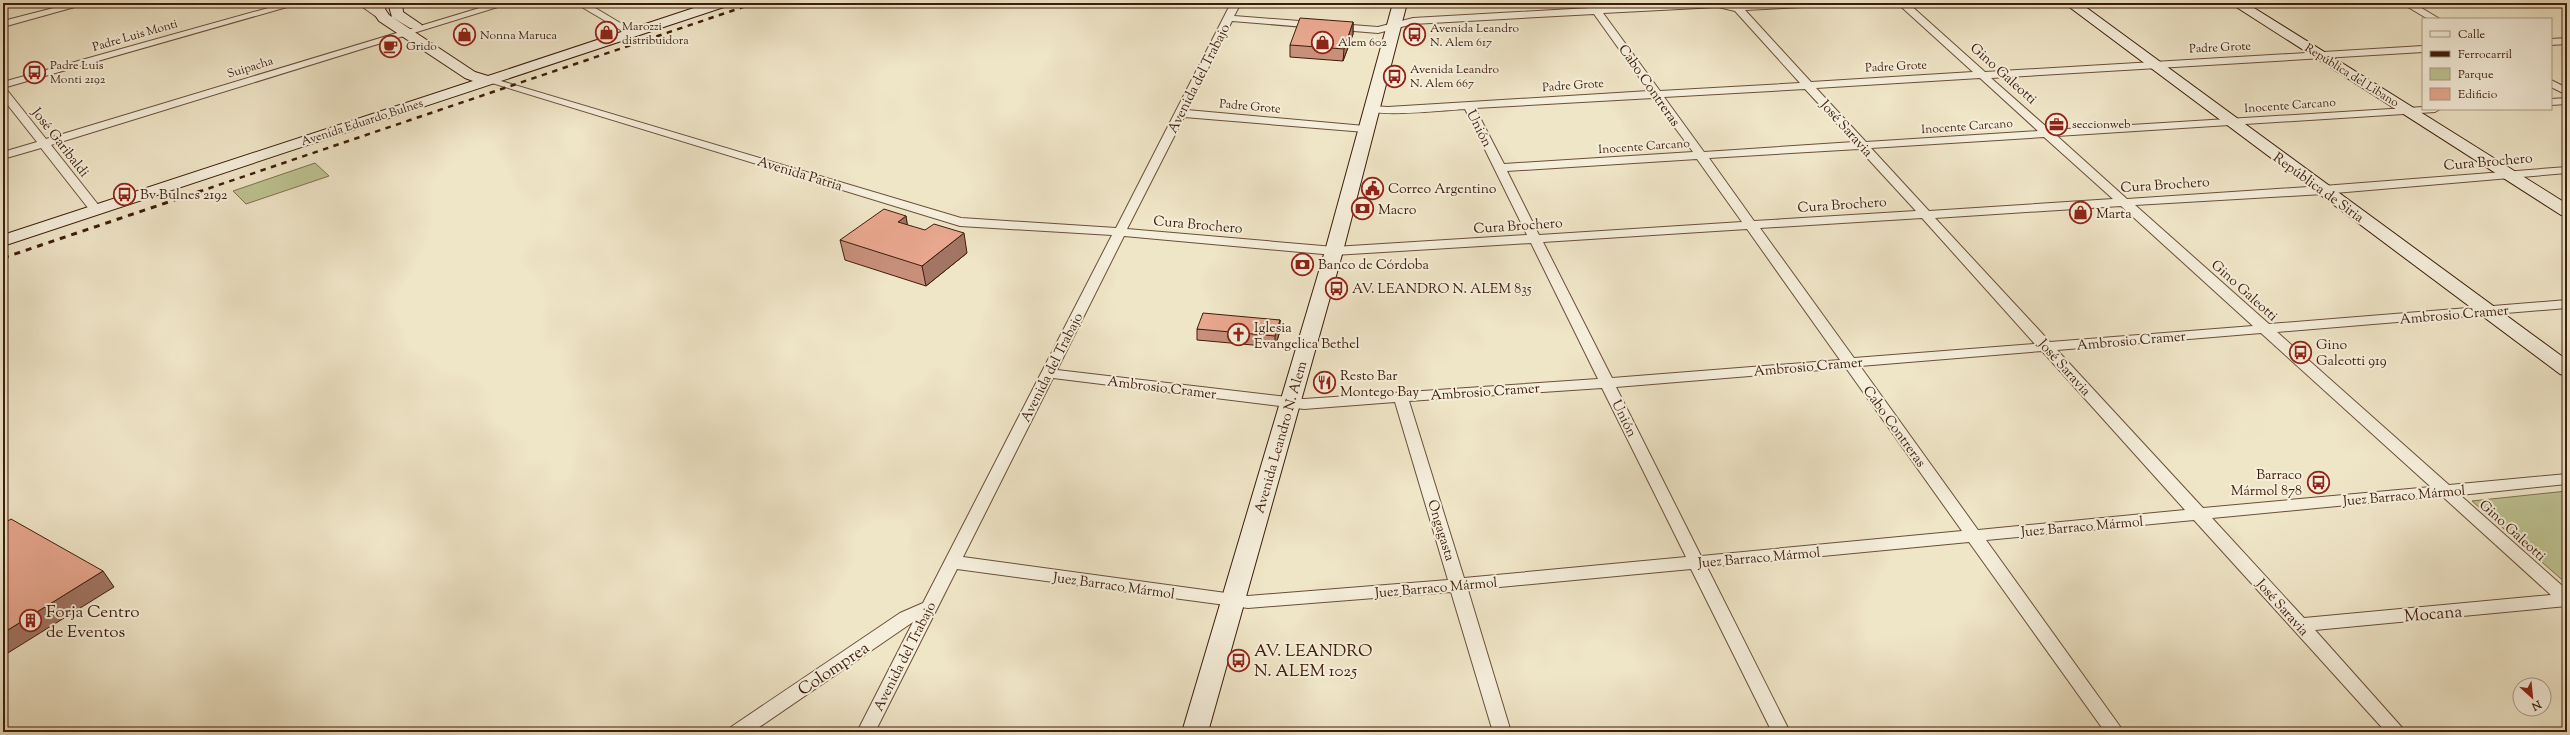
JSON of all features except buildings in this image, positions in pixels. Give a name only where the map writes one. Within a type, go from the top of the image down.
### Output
[{"type":"main road","points":[[380,3],[378,9],[384,18]]},
{"type":"main road","name":"Avenida Patria","points":[[394,3],[397,14],[482,72],[487,80]]},
{"type":"main road","name":"Avenida Eduardo Bulnes","points":[[3,241],[722,3]]},
{"type":"main road","name":"Avenida Leandro N. Alem","points":[[1195,732],[1234,602],[1243,560],[1334,251],[1365,129],[1400,3]]},
{"type":"main road","name":"República de Siria","points":[[2071,3],[2567,370]]},
{"type":"main road","name":"República del Libano","points":[[2237,3],[2567,211]]},
{"type":"main road","name":"Avenida Patria","points":[[384,18],[470,75],[487,80]]},
{"type":"street","points":[[3,24],[84,3]]},
{"type":"street","name":"Padre Luis Monti","points":[[3,85],[296,3]]},
{"type":"street","points":[[363,4],[380,3]]},
{"type":"street","name":"Suipacha","points":[[3,156],[506,3]]},
{"type":"street","points":[[580,3],[632,33]]},
{"type":"street","name":"Avenida del Trabajo","points":[[866,732],[1236,3]]},
{"type":"street","points":[[1228,18],[1378,30],[1393,27],[1596,10],[1721,10],[1735,5],[1821,3]]},
{"type":"street","name":"Gino Galeotti","points":[[1902,3],[2567,600]]},
{"type":"street","points":[[2406,3],[2433,18]]},
{"type":"street","points":[[363,4],[384,18]]},
{"type":"street","name":"José Saravia","points":[[1735,5],[2397,732]]},
{"type":"street","name":"Cabo Contreras","points":[[1596,10],[2115,732]]},
{"type":"street","points":[[2552,42],[2567,41]]},
{"type":"street","name":"Padre Grote","points":[[1371,109],[1388,110],[1468,104],[2422,48]]},
{"type":"street","name":"Avenida Patria","points":[[487,80],[775,165],[960,222],[1119,232]]},
{"type":"street","points":[[2552,84],[2567,92]]},
{"type":"street","name":"José Garibaldi","points":[[3,92],[96,210]]},
{"type":"street","points":[[2552,102],[2567,101]]},
{"type":"street","name":"Unión","points":[[1468,104],[1781,732]]},
{"type":"street","name":"Inocente Carcano","points":[[1500,168],[2422,110]]},
{"type":"street","name":"Padre Grote","points":[[1180,113],[1365,129]]},
{"type":"street","name":"Cura Brochero","points":[[1119,232],[1334,251],[2323,190],[2567,170]]},
{"type":"street","name":"Ambrosio Cramer","points":[[1049,373],[1304,404],[1607,383],[2567,304]]},
{"type":"street","name":"Ongagasta","points":[[1401,397],[1502,732]]},
{"type":"street","name":"Juez Barraco Mármol","points":[[952,562],[1234,602],[1459,586],[2567,479]]},
{"type":"street","name":"Mocana","points":[[2299,625],[2567,600]]},
{"type":"street","name":"Colomprea","points":[[738,732],[906,618],[930,607]]},
{"type":"green space","points":[[315,163],[329,176],[246,204],[233,191]]},
{"type":"green space","points":[[2567,491],[2567,584],[2472,501]]},
{"type":"railway","points":[[198,192],[755,3]]},
{"type":"railway","points":[[3,258],[201,191]]},
{"type":"place","name":"Marozzi distribuidora","points":[[606,33]]},
{"type":"place","name":"Nonna Maruca","points":[[465,35]]},
{"type":"place","name":"Avenida Leandro N. Alem 617","points":[[1415,35]]},
{"type":"place","name":"Alem 602","points":[[1323,42]]},
{"type":"place","name":"Grido","points":[[391,46]]},
{"type":"place","name":"Padre Luis Monti 2192","points":[[34,72]]},
{"type":"place","name":"Avenida Leandro N. Alem 667","points":[[1394,76]]},
{"type":"place","name":"seccionweb","points":[[2057,124]]},
{"type":"place","name":"Correo Argentino","points":[[1372,188]]},
{"type":"place","name":"Bv Bulnes 2192","points":[[125,194]]},
{"type":"place","name":"Macro","points":[[1362,209]]},
{"type":"place","name":"Marta","points":[[2080,213]]},
{"type":"place","name":"Banco de Córdoba","points":[[1303,264]]},
{"type":"place","name":"AV. LEANDRO N. ALEM 835","points":[[1336,288]]},
{"type":"place","name":"Iglesia Evangelica Bethel","points":[[1239,335]]},
{"type":"place","name":"Gino Galeotti 919","points":[[2301,352]]},
{"type":"place","name":"Resto Bar Montego Bay","points":[[1325,383]]},
{"type":"place","name":"Barraco Mármol 878","points":[[2318,482]]},
{"type":"place","name":"Forja Centro de Eventos","points":[[31,621]]},
{"type":"place","name":"AV. LEANDRO N. ALEM 1025","points":[[1239,660]]}]
